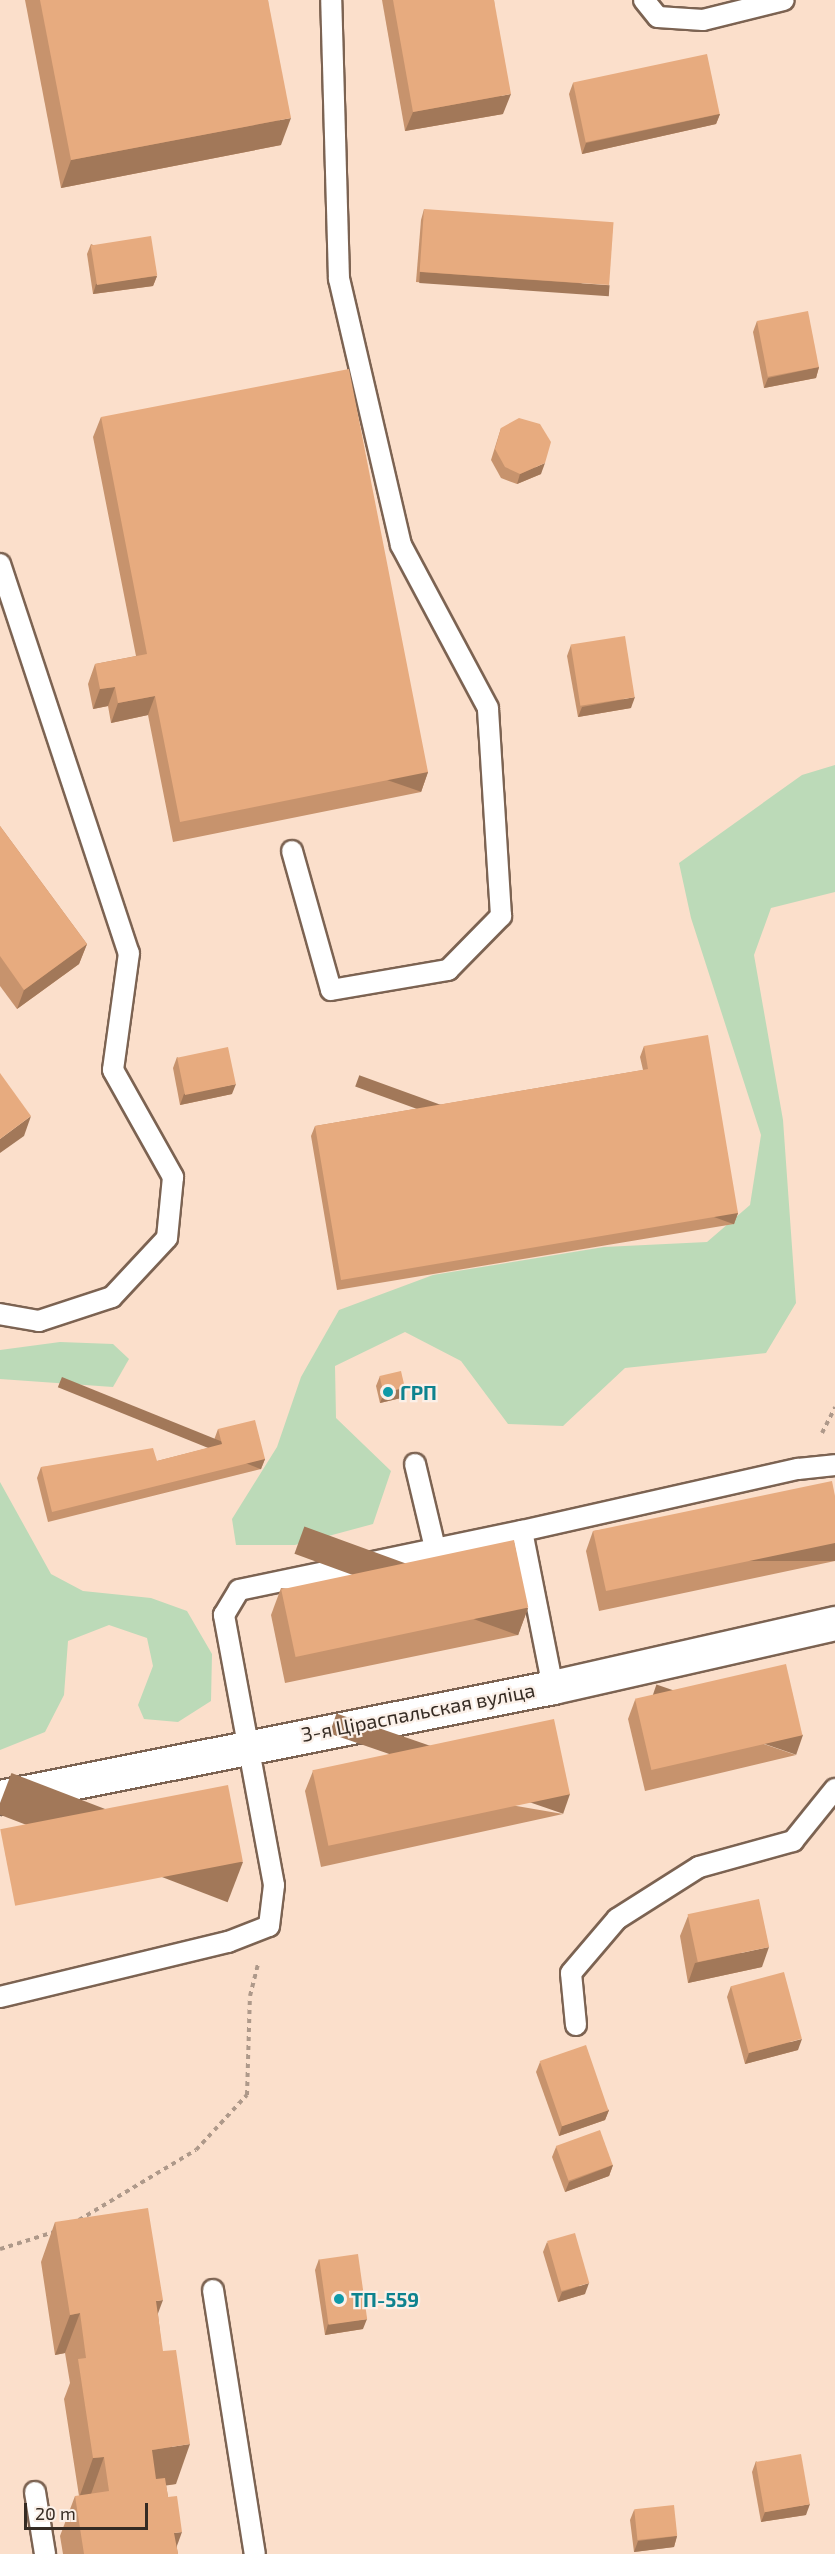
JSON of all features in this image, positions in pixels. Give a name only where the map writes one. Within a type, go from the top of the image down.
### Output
[{"type":"street","name":"3-я Ціраспальская вуліца","points":[[0,1797],[250,1744],[553,1687],[835,1623]]},
{"type":"lane","points":[[292,851],[331,990],[448,970],[501,916],[488,708],[401,545],[339,279],[331,0]]},
{"type":"lane","points":[[644,0],[658,17],[703,20],[757,3],[784,0]]},
{"type":"lane","points":[[0,564],[129,953],[113,1070],[173,1177],[166,1238],[111,1298],[39,1321],[0,1314]]},
{"type":"lane","points":[[415,1464],[435,1548]]},
{"type":"lane","points":[[0,1997],[228,1942],[269,1926],[274,1885],[250,1744],[224,1615],[239,1590],[522,1531],[798,1469],[835,1466]]},
{"type":"lane","points":[[522,1531],[553,1687]]},
{"type":"lane","points":[[576,2025],[571,1973],[617,1919],[699,1867],[793,1841],[835,1789]]},
{"type":"lane","points":[[213,2290],[255,2554]]},
{"type":"lane","points":[[35,2492],[45,2554]]},
{"type":"path","points":[[68,2226],[130,2194],[196,2150],[247,2095],[249,1996],[269,1926]]},
{"type":"path","points":[[0,2249],[57,2232]]},
{"type":"green space","points":[[835,765],[835,892],[771,908],[754,955],[783,1120],[796,1303],[766,1353],[625,1368],[563,1426],[508,1424],[461,1361],[405,1332],[335,1366],[336,1418],[391,1471],[373,1524],[295,1545],[236,1545],[232,1519],[277,1447],[301,1377],[339,1310],[433,1275],[604,1247],[707,1242],[750,1205],[761,1135],[691,918],[679,863],[802,775]]},
{"type":"green space","points":[[60,1342],[113,1344],[129,1359],[113,1387],[0,1379],[0,1350]]},
{"type":"green space","points":[[0,1482],[51,1574],[83,1591],[151,1598],[187,1611],[212,1654],[211,1701],[178,1722],[144,1719],[138,1705],[153,1666],[147,1638],[109,1625],[68,1641],[64,1695],[45,1732],[0,1750]]},
{"type":"building","points":[[40,0],[268,0],[291,118],[71,160]]},
{"type":"building","points":[[393,0],[494,0],[511,94],[413,112]]},
{"type":"building","points":[[707,54],[720,114],[586,142],[573,82]]},
{"type":"building","points":[[424,209],[614,222],[609,285],[420,272]]},
{"type":"building","points":[[151,236],[157,276],[97,285],[91,246]]},
{"type":"building","points":[[808,311],[819,367],[768,377],[757,321]]},
{"type":"building","points":[[349,369],[428,772],[180,822],[155,696],[118,703],[115,687],[100,689],[95,664],[147,654],[101,417]]},
{"type":"building","points":[[519,418],[540,424],[551,442],[545,463],[520,474],[505,467],[495,449],[501,428]]},
{"type":"building","points":[[625,636],[635,697],[580,706],[571,645]]},
{"type":"building","points":[[0,826],[87,944],[24,990],[0,956]]},
{"type":"building","points":[[708,1035],[738,1213],[341,1280],[315,1126],[648,1069],[644,1046]]},
{"type":"building","points":[[228,1047],[236,1084],[185,1095],[177,1058]]},
{"type":"building","points":[[0,1073],[31,1116],[0,1139]]},
{"type":"building","points":[[401,1371],[405,1388],[383,1393],[380,1376]]},
{"type":"building","points":[[255,1420],[265,1459],[52,1512],[41,1467],[153,1448],[157,1461],[222,1444],[218,1429]]},
{"type":"building","points":[[832,1481],[835,1496],[835,1543],[606,1591],[593,1531]]},
{"type":"building","points":[[514,1540],[528,1607],[296,1657],[281,1589]]},
{"type":"building","points":[[786,1664],[802,1735],[651,1770],[635,1699]]},
{"type":"building","points":[[554,1719],[570,1794],[328,1846],[312,1770]]},
{"type":"building","points":[[228,1785],[243,1862],[15,1906],[0,1829]]},
{"type":"building","points":[[759,1899],[769,1947],[698,1962],[688,1914]]},
{"type":"building","points":[[784,1972],[802,2039],[749,2053],[731,1986]]},
{"type":"building","points":[[586,2045],[608,2110],[562,2126],[540,2061]]},
{"type":"building","points":[[600,2130],[613,2165],[568,2181],[556,2146]]},
{"type":"building","points":[[148,2208],[163,2300],[156,2301],[163,2351],[176,2350],[190,2444],[152,2450],[156,2479],[165,2478],[168,2497],[177,2496],[182,2532],[174,2533],[178,2554],[84,2554],[75,2496],[109,2491],[104,2457],[93,2458],[78,2359],[86,2358],[80,2313],[70,2315],[55,2222]]},
{"type":"building","points":[[575,2233],[589,2283],[561,2291],[547,2241]]},
{"type":"building","name":"ТП-559","points":[[358,2254],[367,2319],[329,2325],[319,2259]]},
{"type":"building","points":[[801,2454],[810,2504],[765,2512],[756,2462]]},
{"type":"building","points":[[674,2505],[677,2536],[637,2540],[634,2509]]},
{"type":"place","name":"ГРП","points":[[388,1392]]},
{"type":"place","name":"ТП-559","points":[[339,2299]]}]
